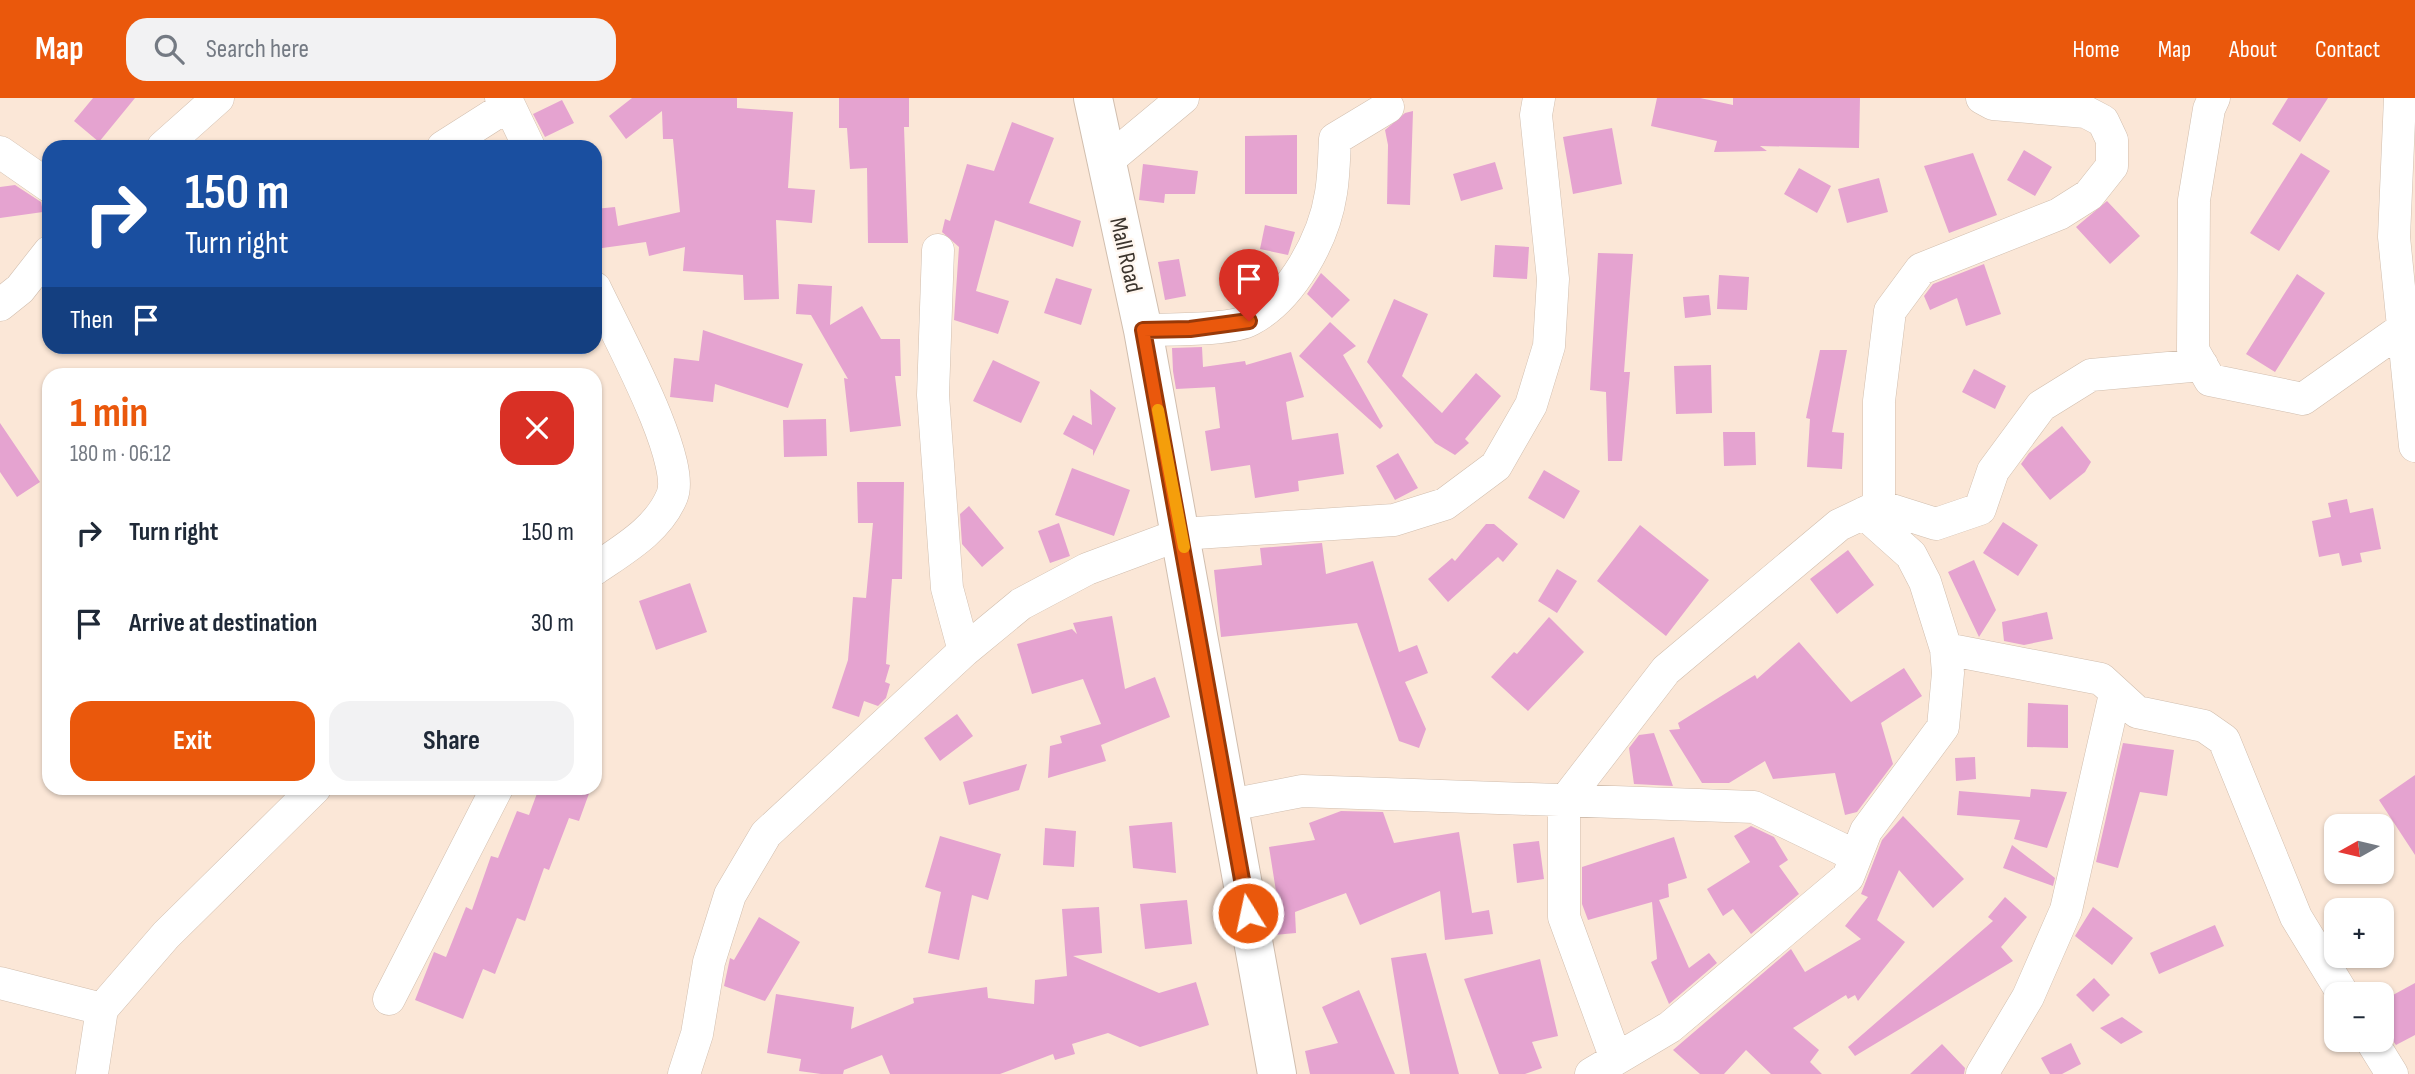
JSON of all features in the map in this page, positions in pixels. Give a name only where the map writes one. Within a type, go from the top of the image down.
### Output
[{"type":"street","points":[[171,140],[218,98]]},
{"type":"street","name":"Mall Road","points":[[1093,98],[1143,330],[1277,1074]]},
{"type":"street","points":[[1106,162],[1183,98]]},
{"type":"street","points":[[684,1074],[697,1034],[709,962],[730,895],[766,834],[964,651],[1021,604],[1087,569],[1181,534],[1394,520],[1445,504],[1496,466],[1531,405],[1549,346],[1553,279],[1536,114],[1539,98]]},
{"type":"street","points":[[1982,98],[1993,104],[2086,112],[2103,121],[2112,140],[2112,166],[2089,195],[2059,214],[1921,269],[1890,311],[1879,401],[1871,510],[1911,555],[1925,582],[1946,649],[1948,673],[1942,727],[1866,831],[1848,877],[1670,1027],[1603,1067],[1564,917],[1564,802],[1666,670],[1839,525],[1871,510],[1936,524],[1980,509],[1993,471],[2042,406],[2091,375],[2202,365]]},
{"type":"street","points":[[2214,98],[2209,109],[2194,200],[2193,350],[2210,380],[2302,399],[2402,329]]},
{"type":"street","points":[[2400,98],[2394,237],[2415,446]]},
{"type":"street","points":[[453,140],[507,100],[525,140]]},
{"type":"street","points":[[1143,330],[1190,329],[1249,321],[1289,290],[1313,248],[1331,194],[1335,139],[1388,107]]},
{"type":"street","points":[[0,152],[42,181]]},
{"type":"street","points":[[938,250],[934,408],[947,588],[964,651]]},
{"type":"street","points":[[0,305],[20,289],[42,261]]},
{"type":"street","points":[[602,303],[657,421],[673,467],[673,494],[659,517],[641,538],[602,564]]},
{"type":"street","points":[[1946,649],[2101,679],[2137,712],[2204,726],[2224,740],[2296,917],[2336,982]]},
{"type":"street","points":[[1982,1074],[2028,997],[2066,910],[2115,694]]},
{"type":"street","points":[[1230,805],[1302,791],[1754,807],[1856,856]]},
{"type":"street","points":[[92,1074],[102,1009],[166,935],[308,795]]},
{"type":"street","points":[[389,999],[493,795]]},
{"type":"street","points":[[0,983],[102,1009]]},
{"type":"street","points":[[2378,1052],[2392,1074]]},
{"type":"building","points":[[93,98],[135,98],[101,140],[97,140],[74,121]]},
{"type":"building","points":[[632,98],[737,98],[737,108],[793,112],[788,188],[815,190],[812,223],[776,220],[779,299],[744,300],[743,275],[683,271],[685,247],[649,256],[646,242],[602,248],[602,208],[615,207],[618,226],[680,212],[673,139],[663,139],[662,111],[626,139],[609,116]]},
{"type":"building","points":[[839,98],[909,98],[909,127],[904,127],[908,243],[868,243],[867,168],[850,169],[847,128],[839,128]]},
{"type":"building","points":[[1657,98],[1700,98],[1733,105],[1733,98],[1860,98],[1859,148],[1760,146],[1767,151],[1714,152],[1717,141],[1651,126]]},
{"type":"building","points":[[2288,98],[2328,98],[2300,142],[2272,124]]},
{"type":"building","points":[[562,100],[574,123],[545,137],[533,114]]},
{"type":"building","points":[[1413,111],[1410,205],[1387,204],[1388,145],[1385,130],[1405,113]]},
{"type":"building","points":[[1012,122],[1054,138],[1029,203],[1081,221],[1073,247],[995,220],[976,291],[1009,301],[998,334],[954,320],[959,247],[942,232],[945,219],[950,221],[967,164],[994,171]]},
{"type":"building","points":[[1612,128],[1622,184],[1573,194],[1563,137]]},
{"type":"building","points":[[1297,135],[1297,194],[1245,194],[1245,136]]},
{"type":"building","points":[[2024,150],[2052,167],[2035,196],[2007,180]]},
{"type":"building","points":[[1973,153],[1997,215],[1949,233],[1924,166]]},
{"type":"building","points":[[2301,153],[2330,171],[2279,251],[2250,233]]},
{"type":"building","points":[[1495,162],[1503,189],[1461,201],[1453,174]]},
{"type":"building","points":[[1143,164],[1198,171],[1195,194],[1165,194],[1164,203],[1139,200]]},
{"type":"building","points":[[1799,168],[1831,186],[1817,213],[1784,194]]},
{"type":"building","points":[[1879,178],[1888,212],[1847,223],[1838,189]]},
{"type":"building","points":[[15,185],[41,202],[42,212],[0,218],[0,187]]},
{"type":"building","points":[[2107,201],[2140,236],[2110,264],[2076,227]]},
{"type":"building","points":[[1265,225],[1295,232],[1288,255],[1260,249]]},
{"type":"building","points":[[1495,245],[1529,247],[1527,279],[1493,277]]},
{"type":"building","points":[[1598,253],[1633,254],[1624,372],[1630,372],[1622,461],[1608,461],[1606,392],[1590,390]]},
{"type":"building","points":[[1179,259],[1186,296],[1165,300],[1158,262]]},
{"type":"building","points":[[1984,264],[2001,314],[1966,326],[1957,298],[1930,310],[1924,296],[1933,284]]},
{"type":"building","points":[[1321,273],[1350,300],[1332,318],[1307,294]]},
{"type":"building","points":[[2297,274],[2325,293],[2275,372],[2246,354]]},
{"type":"building","points":[[1719,275],[1749,277],[1747,310],[1717,309]]},
{"type":"building","points":[[1056,278],[1092,289],[1081,325],[1044,313]]},
{"type":"building","points":[[798,284],[832,286],[830,325],[862,306],[881,339],[900,339],[901,376],[895,376],[901,426],[850,432],[844,378],[848,379],[811,315],[796,314]]},
{"type":"building","points":[[1709,295],[1711,315],[1685,318],[1683,297]]},
{"type":"building","points":[[1394,299],[1428,314],[1402,376],[1442,413],[1476,373],[1501,396],[1465,439],[1469,443],[1455,455],[1435,443],[1367,362]]},
{"type":"building","points":[[1330,322],[1356,346],[1343,355],[1383,426],[1380,429],[1299,356]]},
{"type":"building","points":[[703,330],[803,364],[788,408],[715,384],[713,402],[670,397],[674,358],[699,361]]},
{"type":"building","points":[[1202,347],[1203,367],[1245,361],[1246,365],[1291,352],[1304,397],[1286,402],[1292,440],[1338,433],[1344,474],[1298,481],[1299,491],[1255,498],[1250,465],[1211,471],[1205,431],[1220,428],[1215,387],[1176,389],[1173,371],[1172,348]]},
{"type":"building","points":[[1820,350],[1847,350],[1832,432],[1844,433],[1842,469],[1807,467],[1810,419],[1806,418]]},
{"type":"building","points":[[993,360],[1040,382],[1021,423],[973,401]]},
{"type":"building","points":[[1711,365],[1712,413],[1676,414],[1674,366]]},
{"type":"building","points":[[1974,369],[2006,386],[1995,409],[1962,392]]},
{"type":"building","points":[[1090,389],[1116,408],[1093,456],[1093,450],[1063,434],[1073,415],[1092,425]]},
{"type":"building","points":[[826,419],[827,456],[784,457],[783,420]]},
{"type":"building","points":[[0,423],[40,482],[17,497],[0,472]]},
{"type":"building","points":[[2062,426],[2091,462],[2085,472],[2050,500],[2021,464],[2029,453]]},
{"type":"building","points":[[1723,432],[1755,432],[1756,465],[1724,466]]},
{"type":"building","points":[[1398,453],[1418,488],[1395,500],[1376,466]]},
{"type":"building","points":[[1072,468],[1130,490],[1114,536],[1055,515]]},
{"type":"building","points":[[1544,470],[1580,491],[1564,519],[1528,498]]},
{"type":"building","points":[[857,482],[904,482],[902,579],[892,579],[886,664],[890,665],[885,682],[890,684],[886,698],[878,706],[864,701],[859,717],[832,708],[848,660],[853,597],[866,598],[873,523],[858,523]]},
{"type":"building","points":[[2347,499],[2350,513],[2373,508],[2381,549],[2360,553],[2362,562],[2342,566],[2339,553],[2319,557],[2312,521],[2331,517],[2328,503]]},
{"type":"building","points":[[969,506],[1004,548],[982,567],[962,544],[960,514]]},
{"type":"building","points":[[2003,522],[2038,545],[2018,576],[1983,553]]},
{"type":"building","points":[[1059,523],[1070,556],[1050,563],[1038,531]]},
{"type":"building","points":[[1486,524],[1494,524],[1518,544],[1503,562],[1498,557],[1448,602],[1428,579],[1452,558],[1455,561]]},
{"type":"building","points":[[1640,525],[1709,580],[1666,636],[1597,581]]},
{"type":"building","points":[[1322,543],[1326,574],[1373,561],[1399,652],[1417,645],[1428,673],[1405,682],[1426,729],[1419,748],[1399,741],[1357,623],[1221,637],[1214,570],[1262,565],[1260,548]]},
{"type":"building","points":[[1848,550],[1874,585],[1837,614],[1810,579]]},
{"type":"building","points":[[1974,560],[1996,610],[1979,637],[1948,572]]},
{"type":"building","points":[[1557,569],[1577,581],[1557,613],[1538,601]]},
{"type":"building","points":[[690,583],[707,632],[656,650],[639,601]]},
{"type":"building","points":[[2047,612],[2053,639],[2024,645],[2004,641],[2002,622]]},
{"type":"building","points":[[1112,616],[1125,689],[1155,677],[1170,717],[1101,745],[1106,761],[1048,778],[1050,746],[1062,743],[1060,736],[1101,724],[1083,679],[1032,694],[1017,644],[1072,629],[1077,634],[1073,623]]},
{"type":"building","points":[[1549,617],[1584,652],[1528,711],[1491,677],[1514,652],[1517,654]]},
{"type":"building","points":[[1799,642],[1851,702],[1904,668],[1922,696],[1881,723],[1893,764],[1857,812],[1845,815],[1835,773],[1773,779],[1765,761],[1729,783],[1702,783],[1669,730],[1680,729],[1678,723],[1755,675],[1757,679]]},
{"type":"building","points":[[2028,703],[2068,705],[2068,748],[2027,747]]},
{"type":"building","points":[[957,714],[973,736],[940,761],[924,738]]},
{"type":"building","points":[[1654,733],[1673,786],[1634,784],[1629,748],[1639,735]]},
{"type":"building","points":[[2123,743],[2174,750],[2167,796],[2140,792],[2118,868],[2096,862]]},
{"type":"building","points":[[1975,757],[1976,779],[1956,781],[1955,758]]},
{"type":"building","points":[[1027,764],[1019,790],[969,805],[963,782]]},
{"type":"building","points":[[2415,775],[2415,855],[2394,823],[2394,814],[2388,814],[2379,800]]},
{"type":"building","points":[[2031,789],[2067,792],[2047,848],[2014,839],[2020,820],[1957,815],[1959,791],[2030,797]]},
{"type":"building","points":[[536,795],[588,795],[579,821],[569,818],[549,870],[544,868],[525,921],[517,918],[495,974],[483,969],[463,1019],[415,1000],[434,952],[446,957],[466,907],[472,910],[491,856],[498,858],[517,811],[529,815]]},
{"type":"building","points":[[1341,811],[1383,812],[1394,843],[1459,832],[1472,913],[1489,910],[1493,934],[1445,940],[1440,891],[1360,925],[1346,893],[1295,912],[1296,933],[1274,935],[1273,904],[1278,904],[1269,847],[1315,840],[1309,823]]},
{"type":"building","points":[[1903,816],[1964,879],[1933,908],[1899,870],[1877,920],[1905,942],[1858,1001],[1855,995],[1848,999],[1846,995],[1793,1028],[1819,1050],[1810,1062],[1822,1074],[1771,1074],[1746,1050],[1724,1074],[1700,1074],[1673,1050],[1791,949],[1805,972],[1861,939],[1845,926],[1868,897],[1861,894],[1882,840]]},
{"type":"building","points":[[1172,822],[1176,873],[1133,868],[1129,826]]},
{"type":"building","points":[[1751,826],[1774,837],[1788,860],[1779,866],[1799,894],[1751,934],[1733,909],[1723,916],[1707,889],[1750,862],[1734,836]]},
{"type":"building","points":[[1045,828],[1076,831],[1074,867],[1043,865]]},
{"type":"building","points":[[940,836],[1001,854],[988,900],[972,895],[959,960],[928,953],[941,892],[925,887]]},
{"type":"building","points":[[1674,837],[1687,878],[1668,884],[1669,897],[1659,900],[1689,968],[1709,953],[1717,963],[1669,1004],[1651,962],[1657,959],[1652,902],[1588,920],[1582,904],[1582,867]]},
{"type":"building","points":[[1539,841],[1544,879],[1517,883],[1513,844]]},
{"type":"building","points":[[2012,845],[2055,878],[2053,886],[2003,868]]},
{"type":"building","points":[[2005,897],[2027,917],[2001,947],[2013,961],[1855,1056],[1848,1047],[1993,921],[1988,917]]},
{"type":"building","points":[[1187,900],[1192,944],[1145,949],[1140,904]]},
{"type":"building","points":[[1099,907],[1102,953],[1073,956],[1159,993],[1196,982],[1209,1025],[1140,1047],[1108,1033],[1072,1044],[1075,1054],[1055,1060],[1053,1054],[1000,1074],[890,1074],[882,1055],[844,1070],[843,1074],[821,1074],[799,1071],[801,1059],[767,1053],[776,994],[854,1007],[851,1029],[914,1003],[913,998],[987,987],[988,998],[1034,1004],[1035,980],[1067,976],[1062,909]]},
{"type":"building","points":[[2093,907],[2133,938],[2112,965],[2075,936]]},
{"type":"building","points":[[759,917],[800,942],[765,1001],[724,986],[730,958],[734,960]]},
{"type":"building","points":[[2215,925],[2224,946],[2159,974],[2150,953]]},
{"type":"building","points":[[1426,953],[1459,1074],[1410,1074],[1391,958]]},
{"type":"building","points":[[1540,959],[1558,1036],[1532,1042],[1542,1068],[1525,1074],[1499,1074],[1464,979]]},
{"type":"building","points":[[2094,978],[2110,995],[2093,1012],[2076,995]]},
{"type":"building","points":[[2415,983],[2415,1035],[2396,1045],[2394,1042],[2394,994]]},
{"type":"building","points":[[1359,990],[1395,1074],[1310,1074],[1305,1051],[1338,1043],[1322,1007]]},
{"type":"building","points":[[2122,1017],[2143,1032],[2121,1044],[2100,1028]]},
{"type":"building","points":[[2071,1043],[2081,1064],[2062,1074],[2050,1074],[2041,1058]]},
{"type":"building","points":[[1942,1044],[1965,1068],[1964,1074],[1910,1074]]},
{"type":"slow traffic","points":[[1158,410],[1184,547]]},
{"type":"route","points":[[1248,913],[1143,330],[1190,329],[1249,321]]}]
